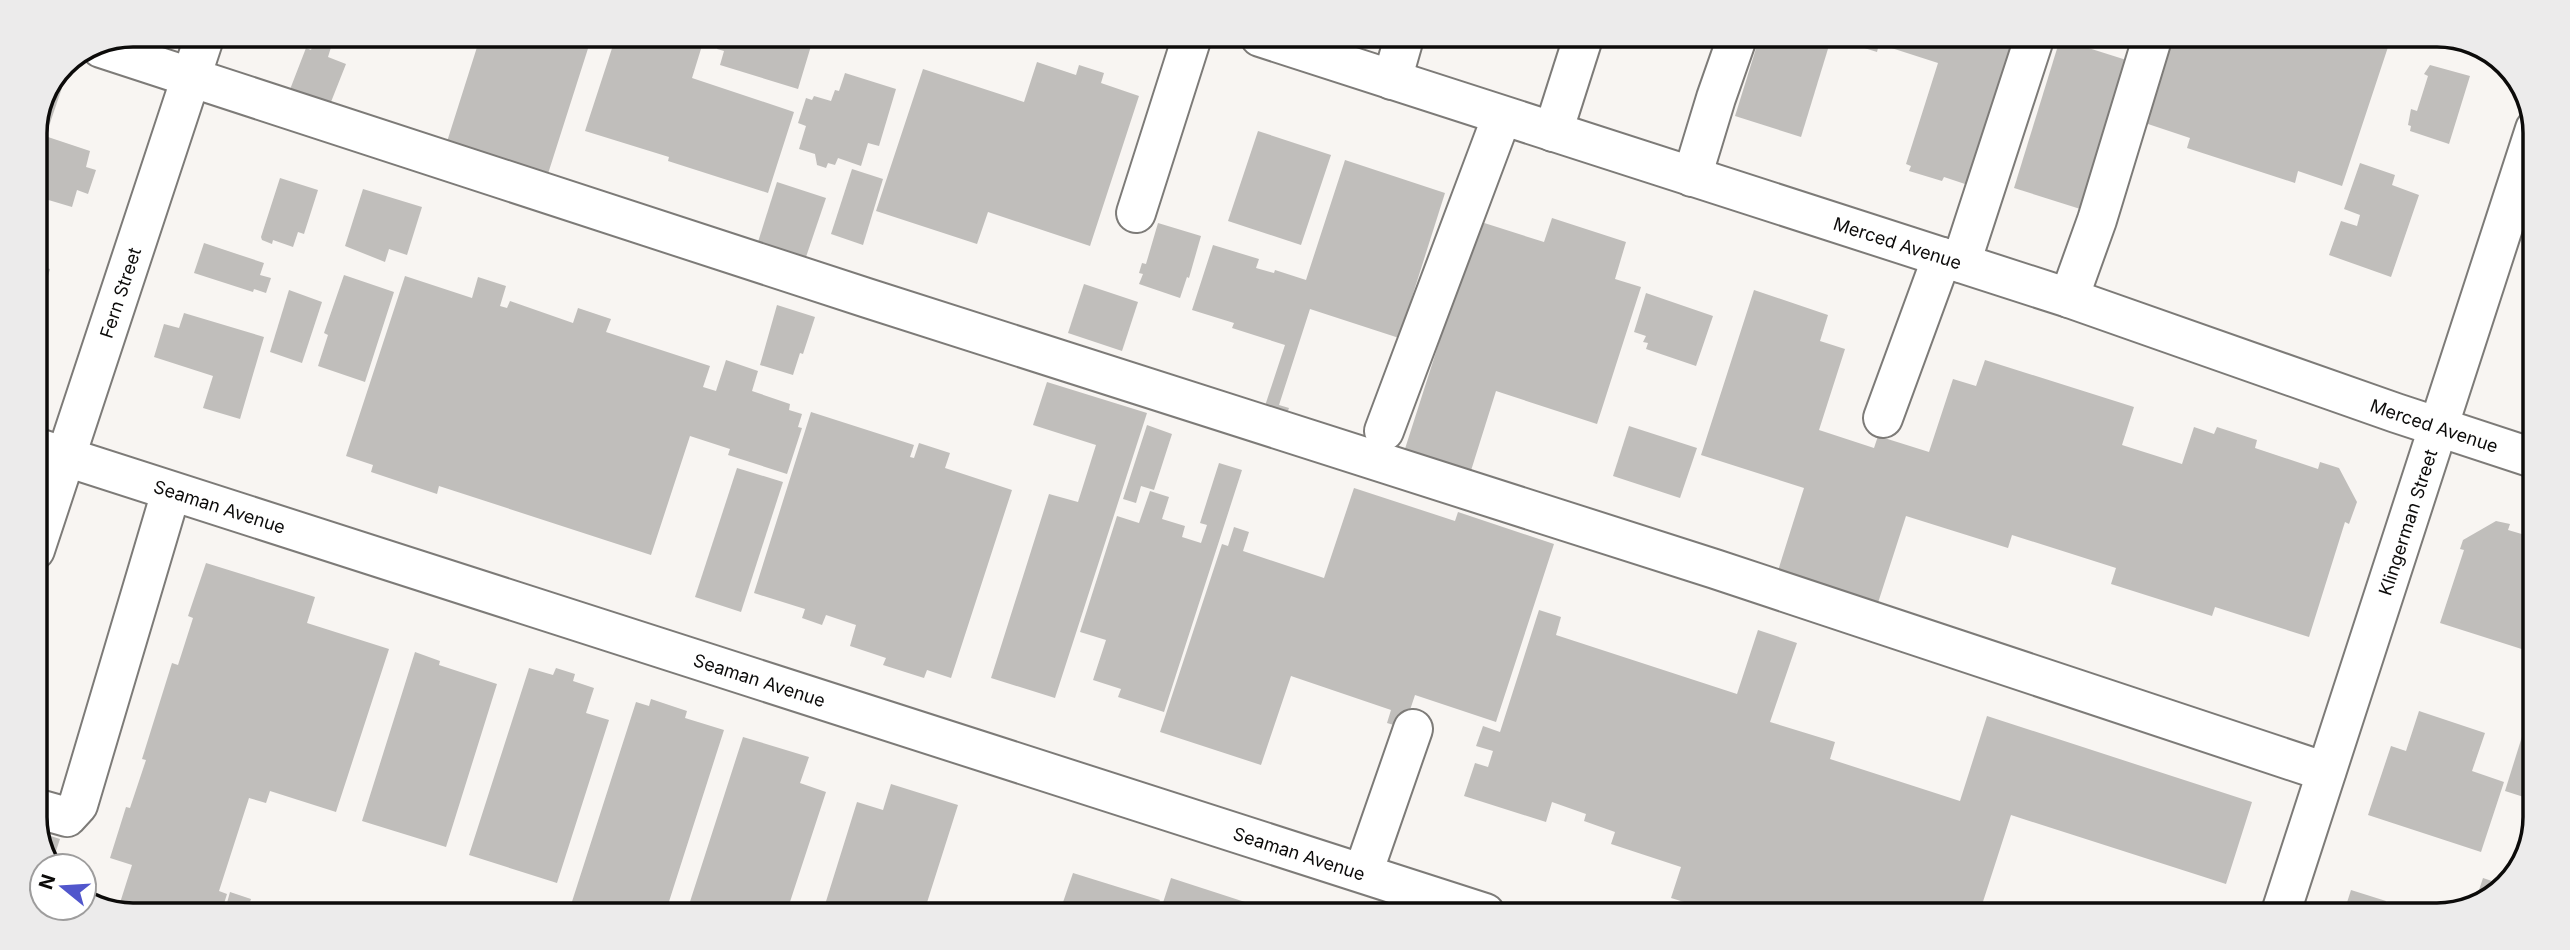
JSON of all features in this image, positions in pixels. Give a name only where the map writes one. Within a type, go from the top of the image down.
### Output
[{"type":"street","name":"Fern Street","points":[[47,472],[50,452],[201,47]]},
{"type":"street","points":[[1136,214],[1189,47]]},
{"type":"street","name":"Merced Avenue","points":[[1325,47],[1392,80],[2068,298],[2523,455]]},
{"type":"street","points":[[1392,80],[1401,47]]},
{"type":"street","points":[[1553,132],[1580,47]]},
{"type":"street","points":[[1692,177],[1734,47]]},
{"type":"street","points":[[1884,418],[1952,260],[2031,47]]},
{"type":"street","points":[[2068,298],[2097,220],[2150,47]]},
{"type":"street","points":[[110,51],[867,298],[1702,565],[2326,772]]},
{"type":"street","points":[[1384,431],[1502,116]]},
{"type":"street","name":"Klingerman Street","points":[[2284,903],[2523,166]]},
{"type":"street","name":"Seaman Avenue","points":[[50,452],[1454,903]]},
{"type":"street","points":[[47,811],[67,817],[78,805],[171,492]]},
{"type":"street","points":[[1363,873],[1413,729]]},
{"type":"building","points":[[312,47],[331,47],[328,57],[346,64],[329,107],[289,92],[306,48],[311,50]]},
{"type":"building","points":[[477,47],[588,47],[546,180],[445,148]]},
{"type":"building","points":[[612,47],[702,47],[692,78],[794,112],[768,193],[668,161],[669,157],[585,131]]},
{"type":"building","points":[[811,47],[798,89],[720,65],[724,51],[717,49]]},
{"type":"building","points":[[1757,47],[1829,47],[1801,137],[1735,116]]},
{"type":"building","points":[[1861,47],[1878,47],[1877,52]]},
{"type":"building","points":[[1888,47],[2014,47],[1971,186],[1944,177],[1942,181],[1909,171],[1911,166],[1906,164],[1938,63]]},
{"type":"building","points":[[2058,47],[2085,47],[2139,64],[2093,213],[2014,188]]},
{"type":"building","points":[[2170,47],[2388,47],[2342,186],[2298,171],[2295,183],[2187,148],[2190,138],[2145,123]]},
{"type":"building","points":[[1037,62],[1076,75],[1079,65],[1104,73],[1101,83],[1139,96],[1090,246],[988,212],[977,244],[876,211],[923,69],[1024,102]]},
{"type":"building","points":[[2430,65],[2470,76],[2449,144],[2410,131],[2411,126],[2408,125],[2411,109],[2417,111],[2428,76],[2424,74]]},
{"type":"building","points":[[845,73],[896,89],[879,146],[868,143],[861,166],[838,158],[835,165],[828,163],[826,168],[817,165],[815,154],[799,149],[806,126],[798,123],[806,98],[812,100],[814,96],[831,101],[835,90],[839,91]]},
{"type":"building","points":[[64,83],[48,129],[54,100]]},
{"type":"building","points":[[1258,131],[1331,155],[1301,245],[1228,221]]},
{"type":"building","points":[[48,137],[90,151],[86,167],[96,170],[88,194],[77,190],[72,207],[47,200]]},
{"type":"building","points":[[1345,160],[1445,193],[1399,338],[1310,309],[1279,405],[1289,408],[1285,419],[1263,412],[1285,345],[1232,328],[1234,323],[1192,310],[1213,245],[1259,259],[1256,268],[1274,273],[1275,270],[1306,280]]},
{"type":"building","points":[[2360,163],[2395,175],[2392,185],[2419,195],[2391,277],[2329,255],[2341,221],[2357,226],[2360,215],[2344,209]]},
{"type":"building","points":[[852,169],[883,179],[863,245],[831,234]]},
{"type":"building","points":[[280,178],[318,190],[304,234],[298,232],[293,247],[273,240],[272,244],[261,237]]},
{"type":"building","points":[[777,182],[826,198],[806,257],[758,242]]},
{"type":"building","points":[[363,189],[422,207],[407,255],[389,249],[385,262],[345,246]]},
{"type":"building","points":[[1552,218],[1626,242],[1615,279],[1641,287],[1597,424],[1496,391],[1469,477],[1403,455],[1478,221],[1544,242]]},
{"type":"building","points":[[1158,223],[1201,236],[1189,278],[1187,277],[1180,298],[1139,284],[1143,274],[1139,273],[1142,263],[1146,264]]},
{"type":"building","points":[[204,243],[264,263],[260,275],[271,278],[266,293],[254,289],[253,292],[194,273]]},
{"type":"building","points":[[344,275],[394,292],[365,382],[318,366],[328,335],[324,333]]},
{"type":"building","points":[[405,276],[472,298],[478,277],[506,286],[500,306],[507,308],[510,301],[573,323],[578,308],[611,319],[606,332],[710,366],[703,387],[716,391],[726,360],[758,371],[752,391],[790,404],[789,410],[802,414],[798,427],[802,428],[787,474],[728,455],[730,449],[690,436],[651,555],[439,486],[437,494],[371,472],[373,465],[346,456]]},
{"type":"building","points":[[1084,284],[1138,302],[1122,351],[1068,333]]},
{"type":"building","points":[[289,290],[322,302],[302,363],[270,352]]},
{"type":"building","points":[[1754,290],[1828,315],[1820,341],[1845,349],[1819,430],[1874,448],[1878,436],[1929,452],[1953,379],[1976,386],[1985,360],[2134,407],[2122,445],[2182,464],[2194,427],[2214,434],[2217,427],[2257,440],[2255,448],[2318,469],[2320,462],[2339,468],[2357,502],[2349,524],[2345,522],[2309,637],[2215,607],[2212,616],[2111,584],[2116,568],[2012,535],[2008,548],[1906,516],[1876,609],[1776,577],[1804,488],[1701,455]]},
{"type":"building","points":[[1646,293],[1713,316],[1696,366],[1646,349],[1648,343],[1643,342],[1646,336],[1634,332]]},
{"type":"building","points":[[777,305],[815,317],[793,375],[760,365]]},
{"type":"building","points":[[184,313],[264,337],[240,419],[203,408],[213,376],[154,357],[164,324],[179,328]]},
{"type":"building","points":[[1047,382],[1147,413],[1055,698],[991,678],[1049,494],[1078,502],[1096,445],[1033,425]]},
{"type":"building","points":[[811,412],[914,445],[910,457],[914,458],[919,443],[950,453],[945,468],[1012,490],[951,678],[927,670],[924,678],[883,665],[886,658],[850,646],[856,625],[826,615],[822,625],[802,618],[805,609],[754,593]]},
{"type":"building","points":[[1147,425],[1172,434],[1154,490],[1141,486],[1136,503],[1123,499]]},
{"type":"building","points":[[1629,426],[1697,448],[1680,498],[1613,476]]},
{"type":"building","points":[[1219,463],[1242,470],[1164,712],[1118,697],[1121,689],[1093,680],[1106,640],[1080,632],[1117,516],[1139,523],[1150,491],[1169,497],[1162,519],[1185,526],[1182,537],[1201,543],[1207,525],[1200,523]]},
{"type":"building","points":[[737,468],[783,482],[741,612],[695,597]]},
{"type":"building","points":[[1354,488],[1455,521],[1458,512],[1554,544],[1496,722],[1415,695],[1404,728],[1387,723],[1391,710],[1291,676],[1261,765],[1160,732],[1222,544],[1228,546],[1234,527],[1249,532],[1243,551],[1324,578]]},
{"type":"building","points":[[2496,521],[2510,524],[2508,530],[2523,534],[2523,649],[2440,623],[2464,550],[2460,549],[2463,540]]},
{"type":"building","points":[[206,563],[315,597],[307,623],[389,649],[336,812],[270,791],[266,803],[249,798],[219,891],[227,894],[224,903],[120,902],[132,865],[110,858],[126,807],[130,808],[146,760],[142,759],[172,663],[178,665],[193,618],[188,616]]},
{"type":"building","points":[[1539,610],[1561,617],[1556,635],[1737,694],[1758,630],[1797,643],[1770,722],[1835,742],[1830,759],[1960,801],[1987,716],[2252,802],[2226,884],[2011,815],[1983,903],[1687,903],[1671,898],[1681,867],[1611,844],[1615,832],[1584,821],[1586,814],[1552,802],[1546,822],[1464,796],[1475,763],[1488,767],[1493,751],[1476,746],[1483,726],[1500,732]]},
{"type":"building","points":[[415,652],[440,661],[439,665],[497,684],[446,847],[362,821]]},
{"type":"building","points":[[529,668],[553,675],[556,668],[575,674],[573,681],[594,688],[586,713],[609,720],[557,883],[469,855]]},
{"type":"building","points":[[651,699],[687,711],[685,718],[724,730],[669,903],[572,903],[636,702],[649,706]]},
{"type":"building","points":[[2419,711],[2485,733],[2472,771],[2504,782],[2481,852],[2368,815],[2391,746],[2406,751]]},
{"type":"building","points":[[2523,733],[2523,797],[2505,791]]},
{"type":"building","points":[[743,737],[809,757],[800,783],[826,792],[790,903],[690,903]]},
{"type":"building","points":[[891,784],[958,805],[927,903],[825,903],[857,802],[883,810]]},
{"type":"building","points":[[49,836],[60,839],[56,852],[52,845]]},
{"type":"building","points":[[1073,873],[1160,900],[1159,903],[1063,903]]},
{"type":"building","points":[[1171,878],[1245,902],[1245,903],[1163,903]]},
{"type":"building","points":[[2483,878],[2493,881],[2485,888],[2478,892]]},
{"type":"building","points":[[2351,890],[2386,901],[2385,903],[2347,903]]},
{"type":"building","points":[[230,892],[251,899],[250,902],[253,903],[227,903]]}]
